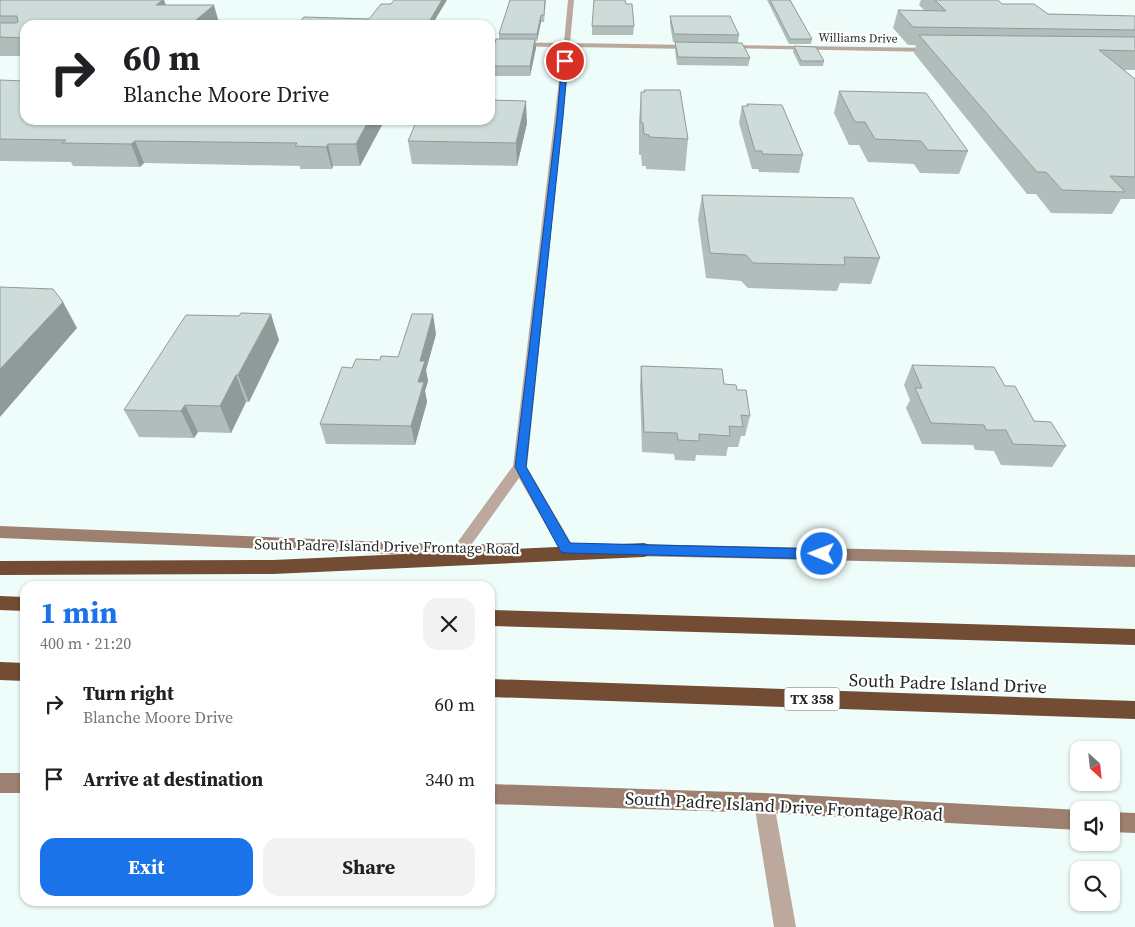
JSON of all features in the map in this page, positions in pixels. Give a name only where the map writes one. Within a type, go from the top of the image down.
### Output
[{"type":"highway","points":[[0,568],[274,567],[644,550]]},
{"type":"highway","points":[[0,603],[20,604]]},
{"type":"highway","points":[[495,618],[1135,637]]},
{"type":"highway","points":[[0,671],[20,672]]},
{"type":"highway","name":"South Padre Island Drive","points":[[495,688],[1135,710]]},
{"type":"main road","name":"South Padre Island Drive Frontage Road","points":[[0,532],[460,551],[566,548],[1135,561]]},
{"type":"main road","points":[[0,783],[20,783]]},
{"type":"main road","name":"South Padre Island Drive Frontage Road","points":[[495,794],[764,803],[1070,820]]},
{"type":"main road","points":[[1120,822],[1135,823]]},
{"type":"street","points":[[460,551],[520,467],[560,117],[571,0]]},
{"type":"street","points":[[495,44],[705,47]]},
{"type":"street","name":"Williams Drive","points":[[715,47],[942,50]]},
{"type":"street","points":[[520,467],[566,548]]},
{"type":"street","points":[[764,803],[785,927]]},
{"type":"building","points":[[0,0],[163,0],[156,5],[214,5],[196,20],[20,20],[20,38],[0,37],[0,23],[18,22],[17,16],[0,16]]},
{"type":"building","points":[[394,0],[442,0],[430,20],[301,20],[304,17],[369,19],[381,4],[391,4]]},
{"type":"building","points":[[510,0],[545,0],[544,15],[541,15],[537,34],[499,34]]},
{"type":"building","points":[[594,0],[625,0],[626,4],[632,4],[634,26],[592,26]]},
{"type":"building","points":[[770,0],[790,0],[812,39],[790,39]]},
{"type":"building","points":[[935,0],[998,0],[1002,4],[1034,4],[1048,14],[1135,16],[1135,30],[913,27],[898,10],[946,11]]},
{"type":"building","points":[[670,16],[730,16],[739,35],[674,34]]},
{"type":"building","points":[[919,35],[1135,37],[1135,51],[1099,50],[1135,79],[1135,177],[1110,176],[1125,192],[1062,190],[1046,172],[1037,172]]},
{"type":"building","points":[[496,39],[535,39],[530,66],[495,66]]},
{"type":"building","points":[[675,42],[742,43],[750,58],[678,57]]},
{"type":"building","points":[[794,46],[816,47],[824,61],[801,61]]},
{"type":"building","points":[[0,80],[20,81],[20,125],[366,125],[356,144],[328,144],[326,147],[295,146],[297,143],[135,141],[131,144],[62,143],[66,140],[0,139]]},
{"type":"building","points":[[644,90],[680,90],[688,139],[649,137],[649,135],[644,134],[643,123],[641,123],[641,92],[645,92]]},
{"type":"building","points":[[839,91],[926,93],[968,151],[928,150],[921,141],[875,139],[865,122],[855,122]]},
{"type":"building","points":[[495,100],[526,101],[516,143],[408,141],[415,125],[495,125]]},
{"type":"building","points":[[747,104],[782,105],[803,155],[762,154],[762,151],[755,151],[742,106],[748,106]]},
{"type":"building","points":[[702,195],[853,198],[880,258],[844,257],[845,265],[753,263],[746,255],[710,253]]},
{"type":"building","points":[[0,287],[53,289],[63,302],[0,369]]},
{"type":"building","points":[[241,313],[271,314],[220,406],[185,405],[181,411],[124,410],[186,315],[239,316]]},
{"type":"building","points":[[412,314],[433,314],[420,361],[425,361],[418,382],[424,382],[411,426],[320,424],[342,367],[352,368],[356,359],[380,360],[381,356],[398,357]]},
{"type":"building","points":[[912,365],[994,367],[1005,386],[1015,386],[1034,421],[1051,422],[1066,446],[1013,444],[1006,430],[986,430],[984,425],[931,423],[915,388],[922,388]]},
{"type":"building","points":[[641,366],[722,369],[724,384],[736,385],[737,390],[746,390],[750,416],[741,415],[743,427],[729,426],[730,436],[699,434],[699,441],[678,440],[677,433],[644,432]]},
{"type":"route","points":[[565,61],[520,467],[566,548],[822,554]]}]
